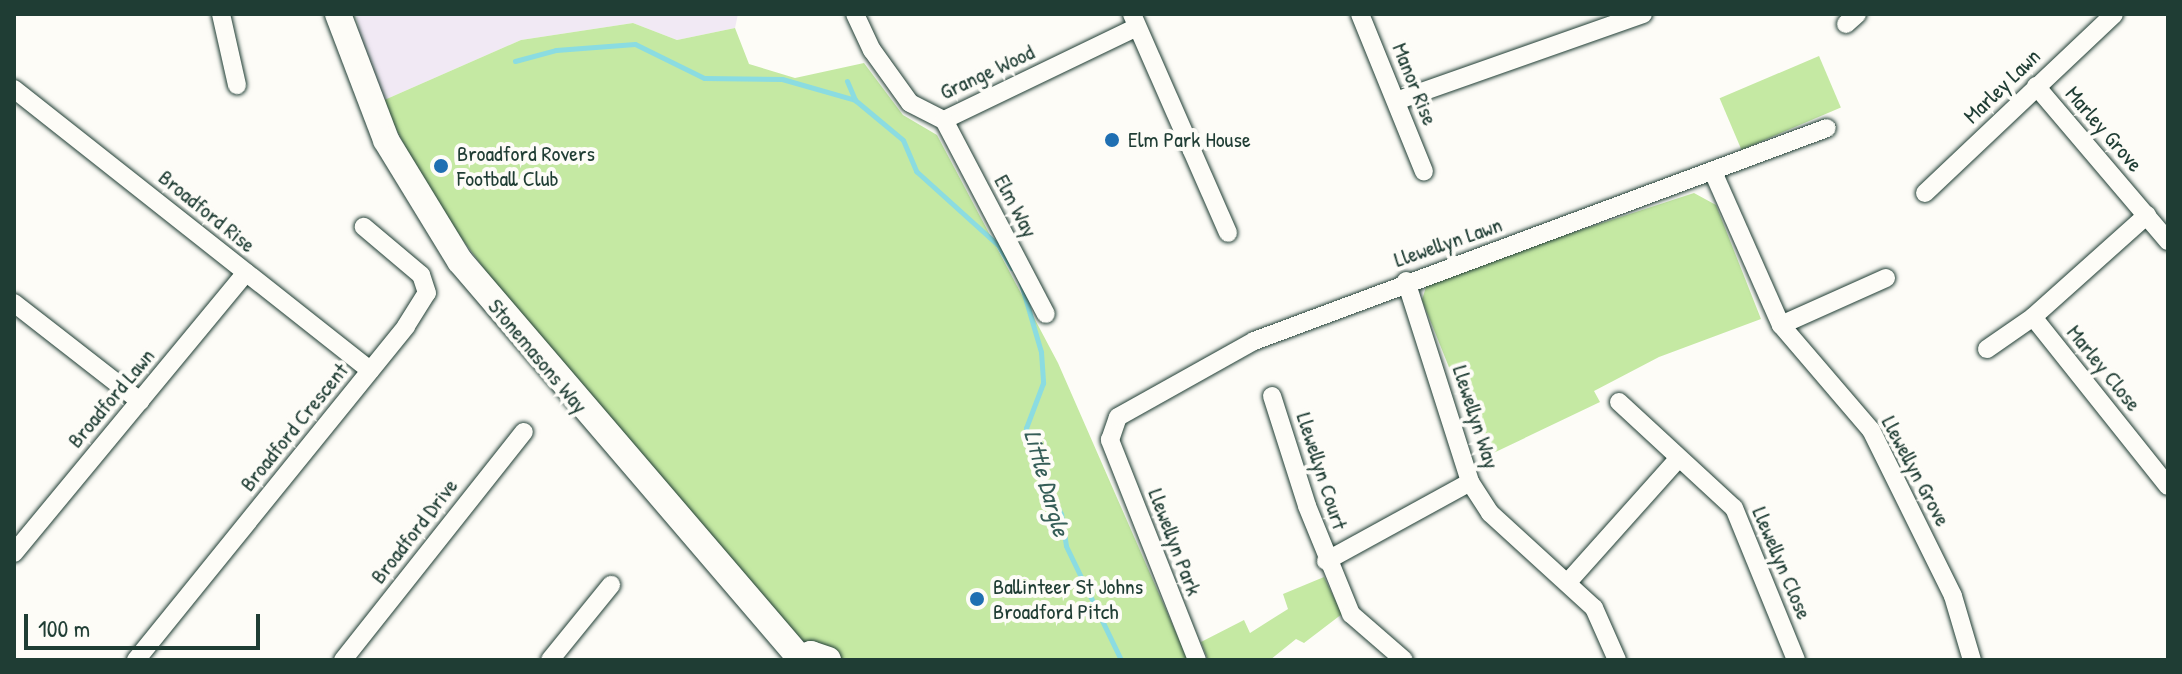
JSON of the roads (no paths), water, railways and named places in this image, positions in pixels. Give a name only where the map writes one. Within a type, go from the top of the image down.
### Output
[{"type":"street","points":[[221,14],[237,85]]},
{"type":"street","name":"Stonemasons Way","points":[[338,14],[386,140],[452,249],[555,377],[799,659]]},
{"type":"street","name":"Grange Wood","points":[[855,14],[872,50],[910,103],[944,120],[1135,20],[1228,233]]},
{"type":"street","name":"Manor Rise","points":[[1360,14],[1424,172]]},
{"type":"street","points":[[1396,101],[1643,14]]},
{"type":"street","name":"Marley Lawn","points":[[1925,193],[2114,14]]},
{"type":"street","name":"Marley Grove","points":[[2036,86],[2168,241]]},
{"type":"street","name":"Broadford Rise","points":[[14,89],[370,370]]},
{"type":"street","name":"Elm Way","points":[[944,120],[1046,314]]},
{"type":"street","name":"Llewellyn Lawn","points":[[1110,440],[1118,417],[1254,341],[1406,281],[1714,174],[1827,128]]},
{"type":"street","name":"Llewellyn Grove","points":[[1714,174],[1781,325],[1871,430],[1953,596],[1972,660]]},
{"type":"street","name":"Marley Close","points":[[1987,349],[2033,317],[2147,215]]},
{"type":"street","name":"Broadford Crescent","points":[[136,660],[370,370],[427,293],[421,275],[364,227]]},
{"type":"street","name":"Broadford Lawn","points":[[14,553],[246,273]]},
{"type":"street","points":[[1781,325],[1886,278]]},
{"type":"street","name":"Llewellyn Way","points":[[1406,281],[1470,482],[1490,513],[1594,608],[1617,660]]},
{"type":"street","points":[[14,303],[140,401]]},
{"type":"street","name":"Marley Close","points":[[2033,317],[2168,486]]},
{"type":"street","name":"Llewellyn Court","points":[[1272,396],[1326,561],[1351,614],[1404,660]]},
{"type":"street","name":"Llewellyn Close","points":[[1619,402],[1738,515],[1796,660]]},
{"type":"street","name":"Broadford Drive","points":[[343,660],[524,432]]},
{"type":"street","name":"Llewellyn Park","points":[[1110,440],[1197,660]]},
{"type":"street","points":[[1568,582],[1677,460]]},
{"type":"street","name":"Llewellyn Court","points":[[1326,561],[1470,482]]},
{"type":"street","points":[[550,660],[611,585]]},
{"type":"street","points":[[799,659],[818,654],[828,660]]},
{"type":"waterway","points":[[515,61],[556,50],[635,44],[704,78],[782,79],[855,100]]},
{"type":"waterway","name":"Little Dargle","points":[[847,81],[855,100],[903,140],[916,171],[998,245],[1012,268]]},
{"type":"waterway","name":"Little Dargle","points":[[1020,280],[1041,352],[1043,383],[1026,428],[1037,466],[1061,514],[1066,546],[1121,660]]},
{"type":"place","name":"Elm Park House","points":[[1112,140]]},
{"type":"place","name":"Broadford Rovers Football Club","points":[[441,166]]},
{"type":"place","name":"Ballinteer St Johns Broadford Pitch","points":[[977,599]]}]
